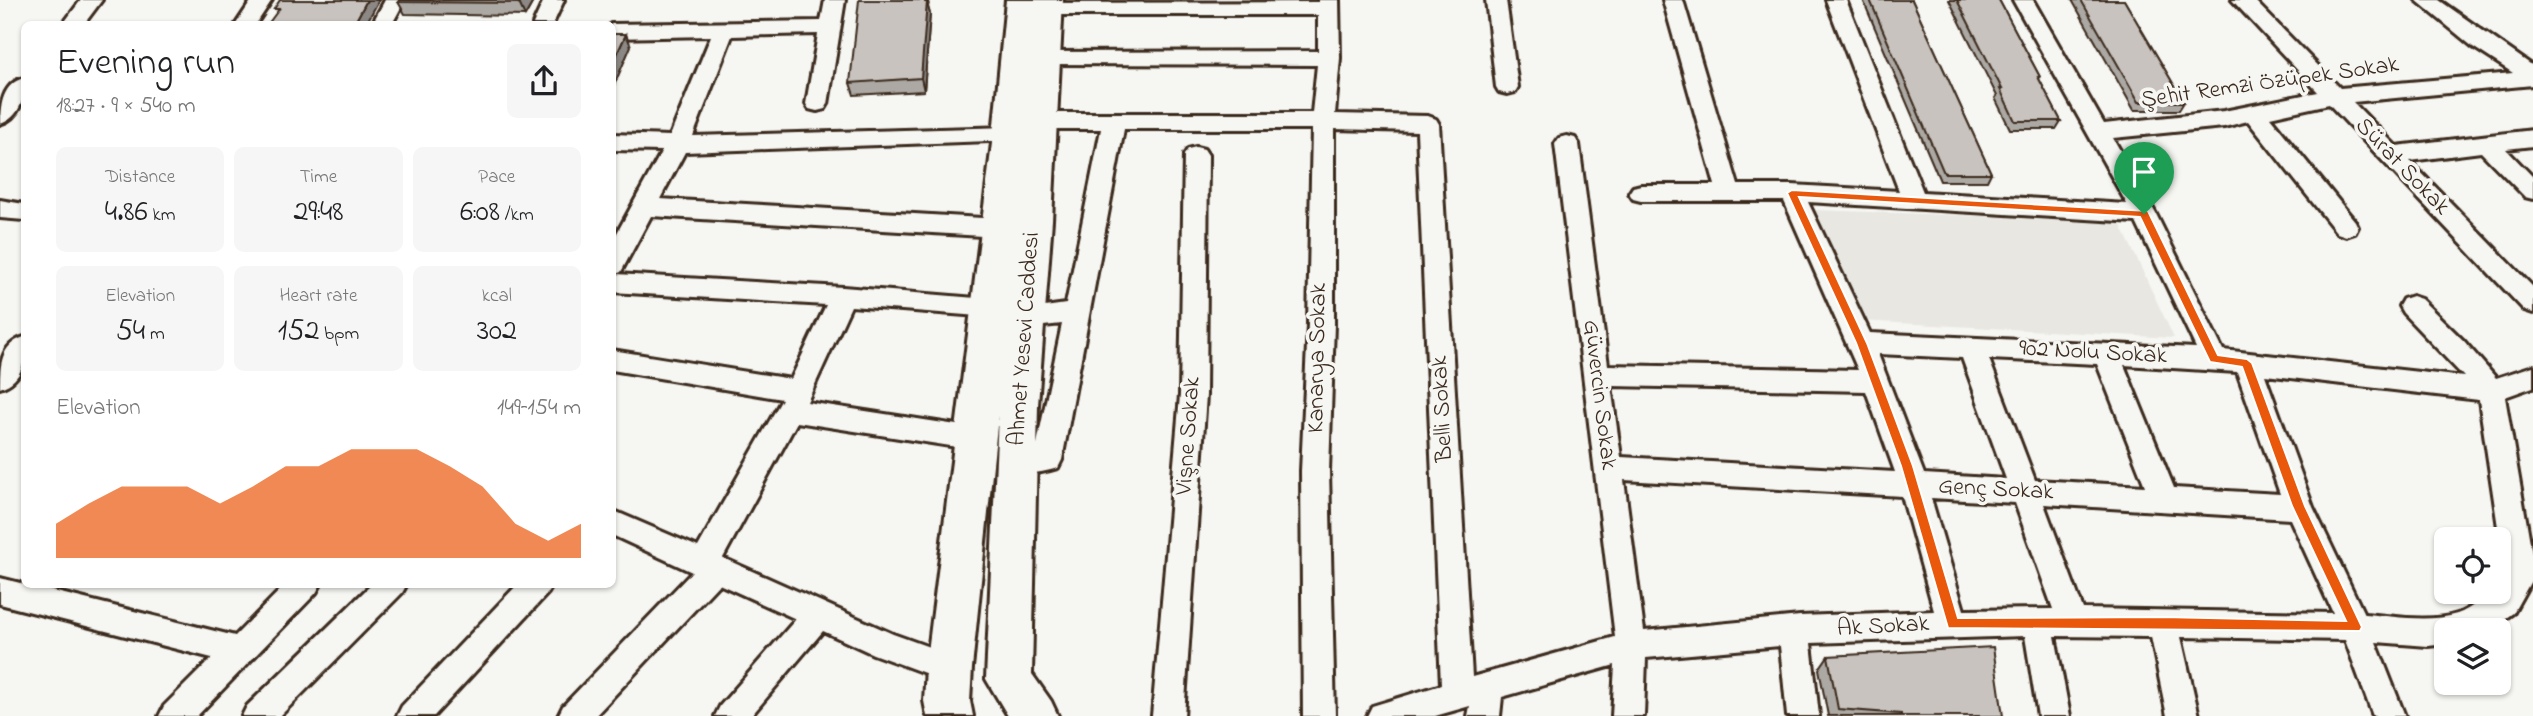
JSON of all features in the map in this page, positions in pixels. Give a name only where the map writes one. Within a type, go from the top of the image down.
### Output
[{"type":"main road","name":"Ahmet Yesevi Caddesi","points":[[1009,679],[1032,461],[1017,405],[999,228],[1044,57],[1039,3]]},
{"type":"main road","name":"Ahmet Yesevi Caddesi","points":[[945,700],[976,439],[1008,312],[1039,3]]},
{"type":"main road","points":[[945,700],[1009,679],[1035,716]]},
{"type":"street","points":[[75,21],[92,0]]},
{"type":"street","points":[[249,21],[262,0]]},
{"type":"street","points":[[384,21],[395,0]]},
{"type":"street","points":[[544,21],[554,0]]},
{"type":"street","points":[[817,104],[835,0]]},
{"type":"street","points":[[1496,0],[1507,87]]},
{"type":"street","points":[[1673,0],[1729,193]]},
{"type":"street","points":[[1836,0],[1914,200]]},
{"type":"street","points":[[2023,0],[2144,214],[2214,359]]},
{"type":"street","name":"Sürat Sokak","points":[[2242,0],[2533,303]]},
{"type":"street","points":[[2426,0],[2533,77]]},
{"type":"street","points":[[1039,3],[1329,4]]},
{"type":"street","name":"Kanarya Sokak","points":[[1319,716],[1315,471],[1321,324],[1322,121],[1329,58],[1329,4]]},
{"type":"street","points":[[616,31],[831,27]]},
{"type":"street","points":[[616,259],[678,144],[706,80],[724,29]]},
{"type":"street","points":[[1044,57],[1329,58]]},
{"type":"street","name":"Şehit Remzi Özüpek Sokak","points":[[2098,132],[2224,119],[2334,96],[2533,77]]},
{"type":"street","points":[[0,116],[21,89]]},
{"type":"street","points":[[2253,113],[2346,227]]},
{"type":"street","points":[[1032,461],[1078,313],[1114,121]]},
{"type":"street","points":[[616,142],[678,144],[1025,128],[1114,121],[1322,121]]},
{"type":"street","name":"Belli Sokak","points":[[1322,121],[1428,124],[1457,695]]},
{"type":"street","points":[[2390,155],[2533,138]]},
{"type":"street","name":"Güvercin Sokak","points":[[1567,144],[1631,646]]},
{"type":"street","points":[[2486,144],[2533,191]]},
{"type":"street","name":"Vişne Sokak","points":[[1168,716],[1194,395],[1196,155]]},
{"type":"street","points":[[1641,193],[1792,193],[2144,214]]},
{"type":"street","points":[[1792,193],[1861,343],[1876,382],[1913,485],[1953,624]]},
{"type":"street","points":[[646,207],[999,228]]},
{"type":"street","points":[[0,209],[21,212]]},
{"type":"street","points":[[616,283],[843,296],[1008,312],[1078,313]]},
{"type":"street","points":[[574,716],[710,565],[794,400],[843,296]]},
{"type":"street","points":[[2412,306],[2455,348],[2491,391],[2533,376]]},
{"type":"street","name":"902 Nolu Sokak","points":[[1861,343],[2214,359],[2491,391]]},
{"type":"street","points":[[1972,348],[2073,622]]},
{"type":"street","points":[[7,377],[21,352]]},
{"type":"street","points":[[2106,354],[2164,499]]},
{"type":"street","points":[[616,361],[976,439]]},
{"type":"street","points":[[2247,363],[2299,506],[2355,627],[2389,716]]},
{"type":"street","points":[[1597,375],[1876,382]]},
{"type":"street","name":"Ak Sokak","points":[[1383,716],[1457,695],[1486,701],[1631,646],[1794,631],[2073,622],[2355,627],[2428,632],[2455,629],[2480,620],[2502,604],[2517,579],[2525,556],[2491,391]]},
{"type":"street","name":"Genç Sokak","points":[[1609,468],[2299,506]]},
{"type":"street","points":[[616,524],[884,644],[945,700]]},
{"type":"street","points":[[175,716],[302,588]]},
{"type":"street","points":[[258,716],[388,588]]},
{"type":"street","points":[[413,716],[534,588]]},
{"type":"street","points":[[0,591],[240,651]]},
{"type":"street","points":[[731,716],[818,615]]},
{"type":"street","points":[[2038,623],[2054,716]]},
{"type":"street","points":[[2163,623],[2183,716]]},
{"type":"street","points":[[1794,631],[1803,716]]},
{"type":"street","points":[[1628,716],[1631,646]]},
{"type":"shaded area","points":[[1814,210],[2119,221],[2174,338],[1861,321]]},
{"type":"building","points":[[280,0],[367,0],[356,21],[270,21],[279,9],[274,9]]},
{"type":"building","points":[[521,0],[519,3],[398,2]]},
{"type":"building","points":[[859,0],[927,2],[921,78],[850,83]]},
{"type":"building","points":[[1870,0],[1912,0],[1991,173],[1944,173]]},
{"type":"building","points":[[1957,0],[1999,0],[2061,121],[2015,121],[2002,89]]},
{"type":"building","points":[[2081,0],[2124,0],[2184,102],[2139,102]]},
{"type":"building","points":[[616,34],[626,34],[616,56]]},
{"type":"building","points":[[1993,647],[2003,716],[1901,716],[1838,709],[1828,656]]},
{"type":"route","points":[[1792,193],[2144,214],[2214,359],[2247,363],[2299,506],[2355,627],[2073,622],[1953,624],[1907,466],[1861,343],[1792,193]]}]
